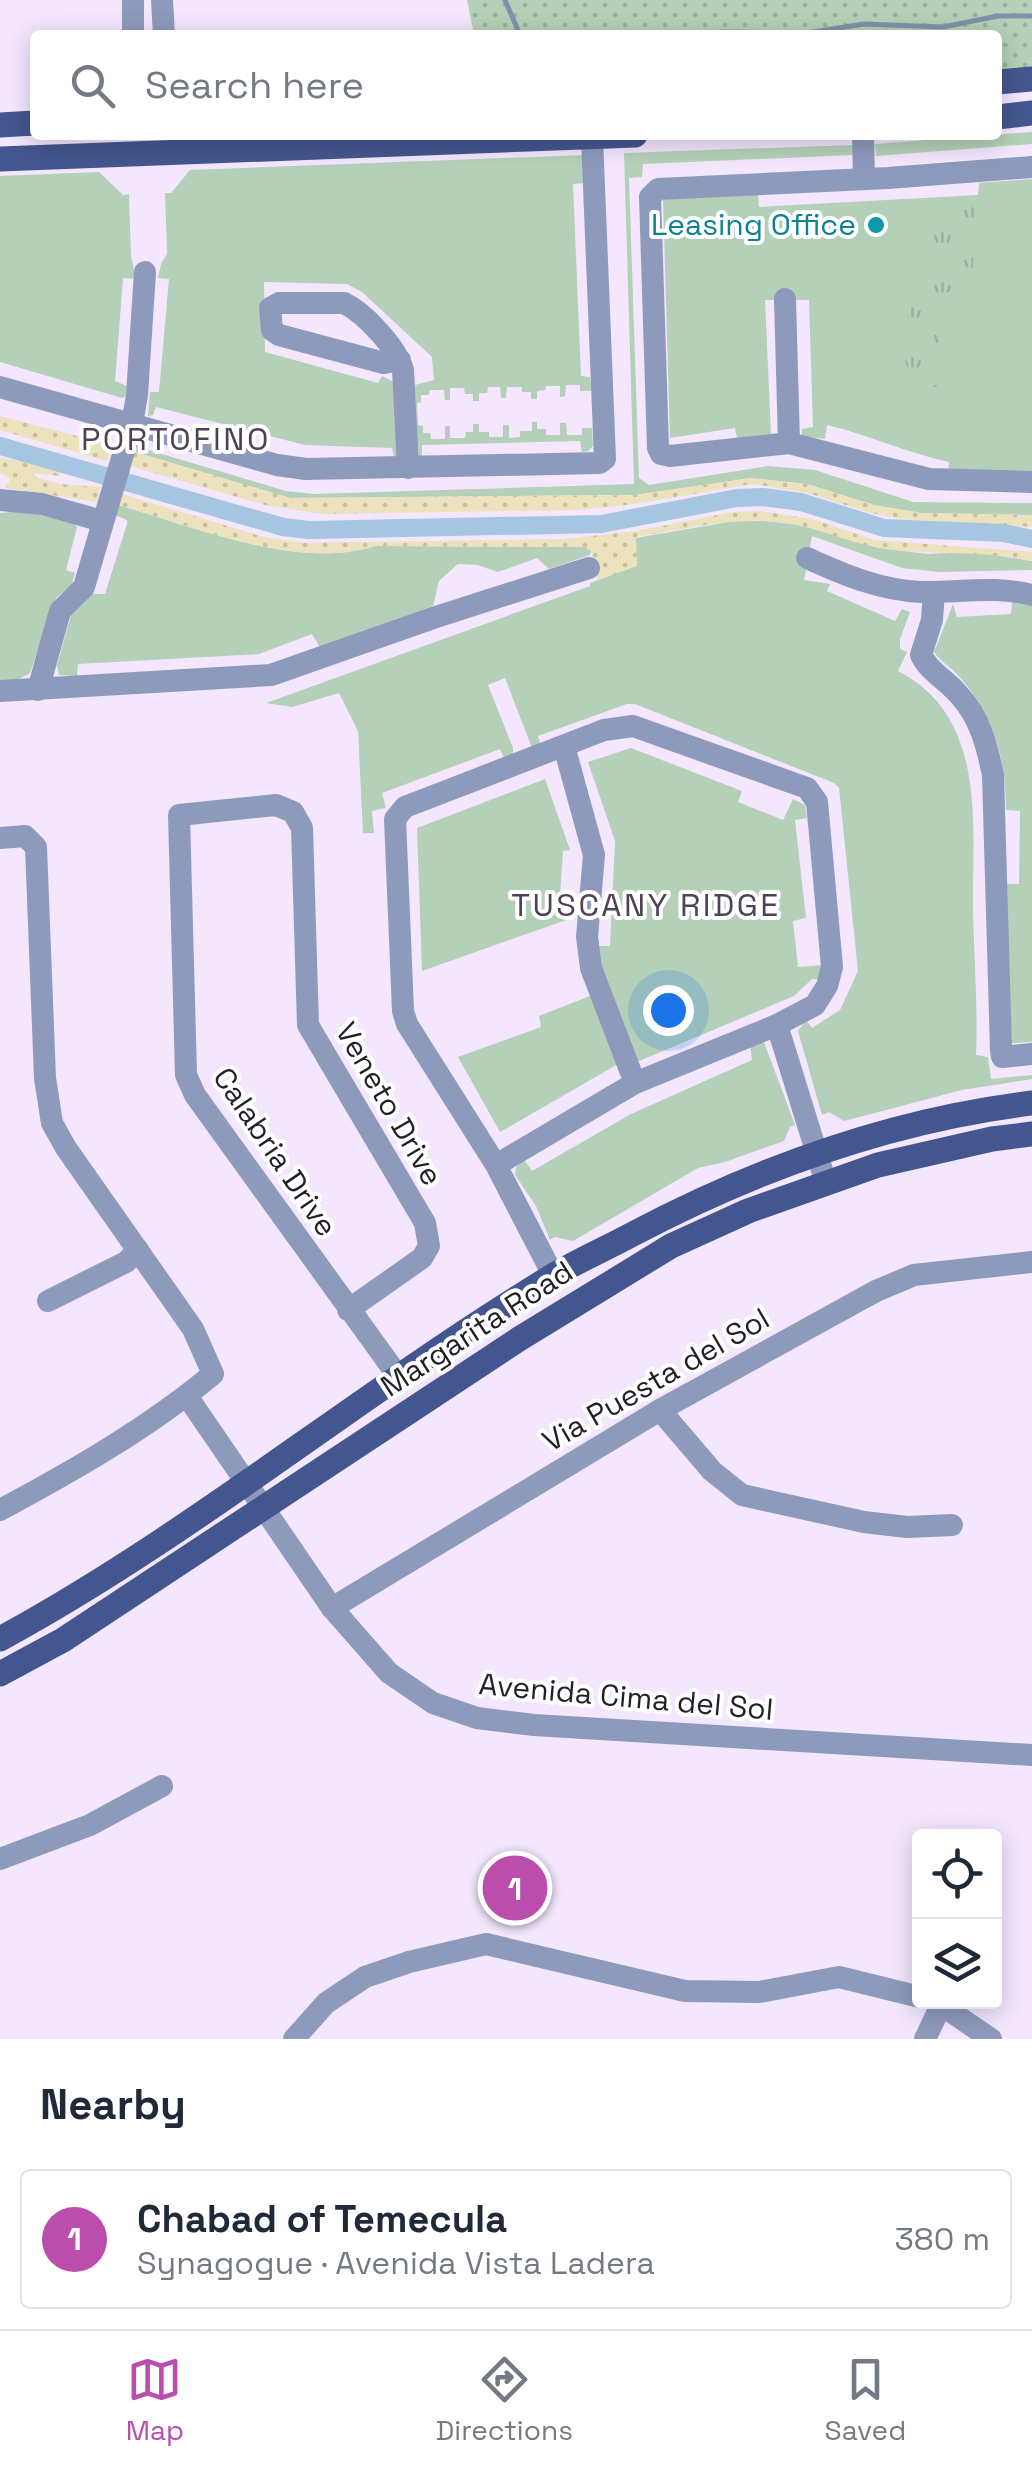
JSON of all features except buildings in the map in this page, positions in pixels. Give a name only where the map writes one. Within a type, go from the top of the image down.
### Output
[{"type":"main road","points":[[1002,82],[1032,79]]},
{"type":"main road","points":[[1002,116],[1032,113]]},
{"type":"main road","points":[[0,125],[30,123]]},
{"type":"main road","points":[[0,159],[511,140]]},
{"type":"main road","name":"Margarita Road","points":[[0,1639],[56,1609],[398,1376],[553,1276],[690,1204],[818,1151],[985,1109],[1032,1103]]},
{"type":"main road","name":"Margarita Road","points":[[0,1674],[63,1640],[518,1339],[636,1266],[748,1211],[878,1165],[992,1138],[1032,1134]]},
{"type":"street","points":[[132,0],[133,30]]},
{"type":"street","points":[[162,0],[164,30]]},
{"type":"street","points":[[0,387],[277,465],[340,470],[600,462],[605,459],[592,140]]},
{"type":"street","points":[[863,140],[864,179]]},
{"type":"street","points":[[1032,167],[658,189],[650,197],[661,454],[789,443],[929,480],[1032,482]]},
{"type":"street","points":[[38,690],[60,611],[84,587],[132,424],[145,272]]},
{"type":"street","points":[[785,300],[789,443]]},
{"type":"street","points":[[400,360],[384,363],[279,334],[272,330],[270,308],[279,304],[337,301],[350,305],[400,360],[408,468]]},
{"type":"street","points":[[0,500],[42,504],[102,521]]},
{"type":"street","points":[[807,558],[878,586],[934,592],[990,589],[1032,595]]},
{"type":"street","points":[[0,692],[271,675],[589,568]]},
{"type":"street","points":[[934,592],[932,620],[921,655],[926,666],[971,709],[986,744],[993,775],[1000,1050],[1002,1057],[1032,1054]]},
{"type":"street","points":[[496,1165],[635,1083],[777,1025],[816,1004],[832,967],[817,802],[807,788],[633,726],[604,730],[404,808],[395,819],[403,1012],[407,1024],[496,1165],[553,1276]]},
{"type":"street","points":[[564,746],[594,855],[587,937],[591,968],[635,1083]]},
{"type":"street","name":"Calabria Drive","points":[[293,812],[276,805],[179,815],[186,1075],[196,1095],[398,1376]]},
{"type":"street","name":"Veneto Drive","points":[[293,812],[302,828],[308,1025],[425,1223],[429,1246],[422,1258],[348,1310]]},
{"type":"street","points":[[0,838],[25,836],[36,847],[45,1078],[52,1123],[193,1329],[213,1374],[187,1396],[0,1510]]},
{"type":"street","points":[[777,1025],[826,1183]]},
{"type":"street","points":[[48,1301],[126,1262],[138,1250]]},
{"type":"street","name":"Via Puesta del Sol","points":[[332,1608],[660,1410],[876,1291],[914,1275],[1032,1262]]},
{"type":"street","name":"Avenida Cima del Sol","points":[[187,1396],[332,1608],[389,1673],[434,1704],[476,1718],[534,1725],[1032,1755]]},
{"type":"street","points":[[660,1410],[712,1472],[742,1495],[864,1522],[907,1527],[952,1525]]},
{"type":"street","points":[[0,1859],[90,1825],[162,1786]]},
{"type":"street","points":[[294,2039],[326,2003],[364,1976],[486,1944],[685,1991],[759,1992],[839,1977],[912,1995]]},
{"type":"street","points":[[925,2039],[936,2009]]},
{"type":"street","points":[[949,2009],[991,2039]]},
{"type":"green space","points":[[467,0],[1032,0],[1032,67],[1002,70],[1002,30],[473,30]]},
{"type":"green space","points":[[1032,132],[1032,144],[876,156],[875,144],[1002,140],[1002,134]]},
{"type":"green space","points":[[853,145],[853,155],[643,164],[642,177],[629,178],[639,478],[649,485],[768,466],[815,470],[913,502],[1032,503],[1032,515],[921,513],[874,505],[807,484],[751,478],[635,495],[290,498],[135,452],[142,437],[145,449],[286,491],[314,494],[634,484],[624,153]]},
{"type":"green space","points":[[584,155],[586,183],[573,184],[581,376],[590,377],[592,391],[580,391],[580,385],[566,385],[565,396],[560,397],[560,386],[546,386],[545,390],[537,391],[537,399],[531,399],[531,392],[522,392],[522,387],[507,387],[506,398],[501,398],[500,387],[488,387],[487,393],[479,393],[479,401],[473,401],[473,394],[465,394],[464,388],[450,388],[450,400],[445,400],[444,390],[430,390],[417,403],[418,425],[423,426],[423,433],[430,433],[431,439],[445,439],[445,426],[450,426],[450,438],[465,438],[466,432],[473,432],[473,424],[479,424],[479,432],[489,432],[489,437],[503,437],[503,425],[509,425],[509,438],[520,437],[520,431],[532,431],[532,422],[537,422],[537,429],[546,429],[546,435],[560,435],[560,423],[566,423],[567,435],[582,435],[582,428],[592,428],[593,446],[588,451],[582,452],[580,441],[422,445],[422,457],[416,457],[415,385],[434,380],[432,357],[362,292],[347,284],[264,282],[265,352],[378,383],[382,376],[396,383],[399,456],[394,457],[392,448],[305,445],[156,407],[153,415],[148,416],[150,392],[159,392],[169,279],[158,278],[167,254],[165,193],[171,193],[190,170]]},
{"type":"green space","points":[[99,172],[123,195],[129,194],[131,256],[136,279],[123,278],[115,381],[127,386],[122,398],[0,362],[0,176]]},
{"type":"green space","points":[[1032,179],[1032,471],[948,472],[949,462],[827,425],[825,439],[802,436],[802,429],[813,427],[809,300],[765,300],[771,434],[737,438],[735,428],[670,438],[663,199],[758,193],[759,207],[978,195],[979,183]]},
{"type":"green space","points":[[972,202],[976,209],[972,286],[964,294],[939,295],[930,286],[920,203]]},
{"type":"green space","points":[[919,300],[939,319],[938,387],[914,387],[903,355],[909,304]]},
{"type":"green space","points":[[0,440],[293,523],[346,526],[635,515],[636,522],[591,527],[335,534],[289,531],[0,449]]},
{"type":"green space","points":[[118,505],[280,550],[345,552],[375,546],[586,547],[591,551],[590,555],[549,569],[537,558],[498,572],[458,564],[439,581],[433,606],[320,647],[312,634],[259,654],[78,664],[77,676],[59,675],[57,665],[72,611],[90,594],[105,594],[127,524],[127,520],[115,515]]},
{"type":"green space","points":[[24,511],[75,524],[66,570],[75,573],[72,584],[56,598],[30,673],[15,681],[0,682],[0,513]]},
{"type":"green space","points":[[746,519],[801,525],[879,548],[928,554],[976,552],[1032,561],[1032,570],[939,572],[902,568],[812,536],[804,580],[830,584],[827,591],[895,621],[902,609],[910,612],[900,639],[900,649],[907,652],[898,671],[927,691],[948,716],[961,744],[969,776],[974,843],[976,1055],[988,1057],[991,1079],[1032,1075],[1032,1079],[962,1090],[844,1121],[829,1112],[822,1115],[798,1031],[806,1020],[812,1028],[840,1010],[858,971],[839,788],[834,783],[635,704],[538,736],[542,748],[532,748],[505,678],[488,685],[513,755],[505,760],[500,749],[382,793],[386,808],[372,811],[374,833],[363,833],[358,731],[339,693],[292,707],[266,703],[636,566],[636,538]]},
{"type":"green space","points":[[1012,603],[1032,604],[1032,1042],[1011,1043],[1006,884],[1019,884],[1020,811],[1006,810],[1000,754],[988,720],[969,688],[934,652],[953,604],[957,617],[1011,614]]},
{"type":"green space","points":[[631,748],[742,791],[738,802],[783,820],[793,799],[805,805],[807,818],[795,820],[806,918],[793,921],[798,967],[824,965],[820,979],[812,979],[794,996],[637,1062],[600,971],[599,946],[610,946],[615,841],[588,762]]},
{"type":"green space","points":[[545,779],[570,850],[563,851],[560,895],[570,895],[569,919],[422,971],[417,828]]},
{"type":"green space","points":[[590,996],[595,999],[618,1064],[500,1132],[458,1057],[541,1027],[539,1016]]},
{"type":"green space","points":[[764,1042],[795,1125],[784,1141],[698,1168],[573,1241],[555,1237],[550,1240],[536,1206],[515,1175],[517,1163],[523,1158],[532,1171],[631,1114],[752,1060],[750,1044]]},
{"type":"sand","points":[[0,416],[112,445],[107,461],[0,430]]},
{"type":"sand","points":[[135,452],[290,498],[635,495],[751,478],[807,484],[874,505],[921,513],[1032,515],[1032,527],[902,519],[808,493],[752,484],[578,510],[322,514],[265,505],[130,466]]},
{"type":"sand","points":[[0,458],[62,468],[60,476],[33,476],[60,484],[100,487],[97,502],[5,488],[11,479],[0,473]]},
{"type":"sand","points":[[122,494],[264,537],[304,543],[565,539],[760,511],[812,519],[875,540],[1032,552],[1032,561],[886,549],[797,525],[757,521],[696,526],[636,537],[637,566],[598,580],[591,551],[586,547],[375,546],[313,553],[280,550],[118,505]]},
{"type":"waterway","points":[[505,0],[518,30]]},
{"type":"waterway","points":[[826,30],[864,24],[943,27],[998,16],[1032,16]]},
{"type":"waterway","points":[[0,446],[283,527],[309,530],[601,524],[737,498],[763,497],[801,502],[884,528],[1004,533],[1032,539]]},
{"type":"place","name":"Leasing Office","points":[[876,225]]},
{"type":"place","name":"Chabad of Temecula","points":[[515,1888]]},
{"type":"district","name":"PORTOFINO","points":[[176,439]]},
{"type":"district","name":"TUSCANY RIDGE","points":[[646,905]]}]
